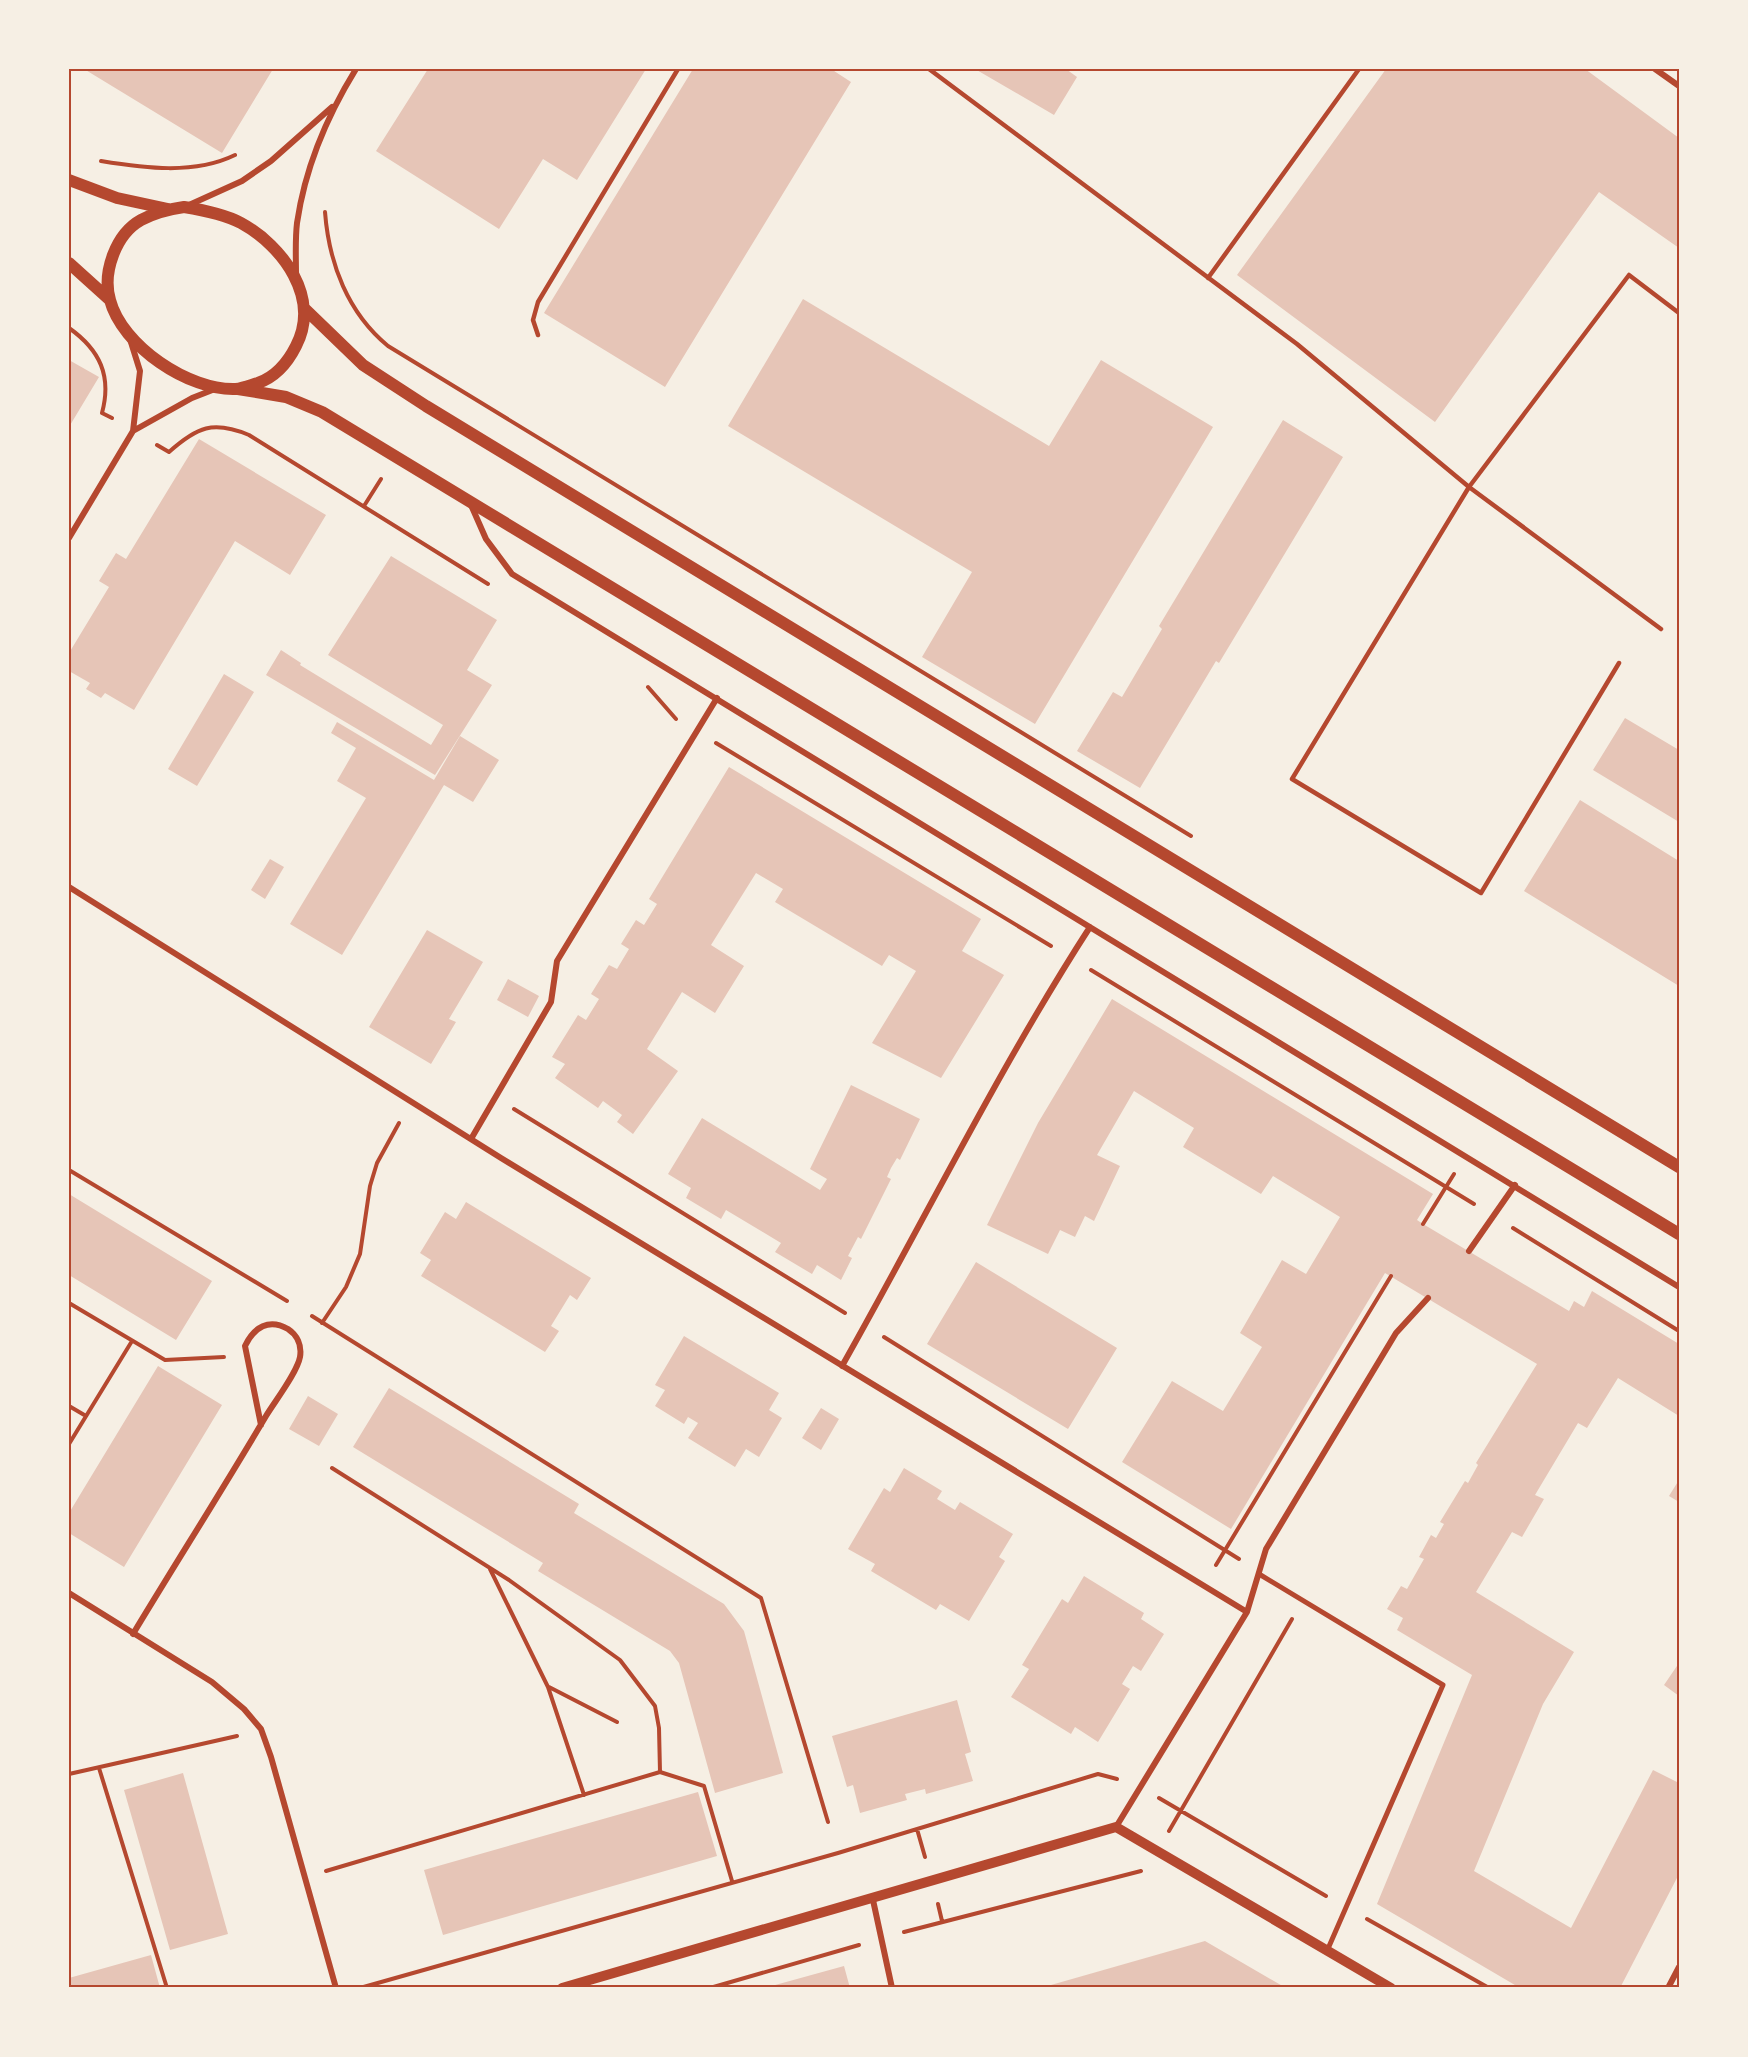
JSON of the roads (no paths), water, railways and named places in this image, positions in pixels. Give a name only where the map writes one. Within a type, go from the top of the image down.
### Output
[{"type":"main road","points":[[69,180],[117,198],[169,210]]},
{"type":"main road","points":[[110,300],[108,272],[114,253],[123,237],[140,220],[184,207],[205,210],[251,229],[281,254],[296,278],[305,309],[301,337],[283,365],[267,380],[238,389]]},
{"type":"main road","points":[[69,263],[110,300],[127,330],[148,355],[175,372],[218,387],[286,397],[322,412],[1679,1234]]},
{"type":"main road","points":[[305,309],[363,364],[426,406],[1679,1167]]},
{"type":"street","points":[[296,278],[296,225],[306,180],[333,106],[356,69]]},
{"type":"street","points":[[1655,69],[1679,86]]},
{"type":"street","points":[[184,207],[242,181],[272,161],[333,106]]},
{"type":"street","points":[[69,538],[133,431],[140,371],[127,330]]},
{"type":"street","points":[[133,431],[192,398],[218,387]]},
{"type":"street","points":[[469,499],[486,539],[512,574],[1679,1287]]},
{"type":"street","points":[[471,1139],[551,1002],[557,961],[717,698]]},
{"type":"street","points":[[69,887],[471,1139],[1247,1612]]},
{"type":"street","points":[[842,1366],[906,1252],[960,1146],[1090,927]]},
{"type":"street","points":[[1469,1251],[1495,1217],[1515,1185]]},
{"type":"street","points":[[562,1988],[873,1900],[1116,1827],[1247,1612],[1266,1549],[1385,1350],[1396,1333],[1428,1298]]},
{"type":"street","points":[[133,1634],[261,1425],[299,1359],[298,1341],[293,1333],[278,1323],[270,1323],[254,1330],[245,1346],[245,1356],[261,1425]]},
{"type":"street","points":[[1259,1574],[1443,1685],[1327,1951]]},
{"type":"street","points":[[69,1593],[212,1682],[244,1709],[261,1729],[271,1756],[336,1988]]},
{"type":"street","points":[[1116,1827],[1391,1988]]},
{"type":"street","points":[[873,1900],[892,1988]]},
{"type":"street","points":[[1668,1988],[1679,1967]]},
{"type":"lane","points":[[538,335],[534,320],[538,302],[678,69]]},
{"type":"lane","points":[[929,69],[1297,344],[1469,487],[1661,629]]},
{"type":"lane","points":[[1208,278],[1359,69]]},
{"type":"lane","points":[[1619,663],[1481,894],[1292,779],[1469,487],[1629,275],[1679,313]]}]
